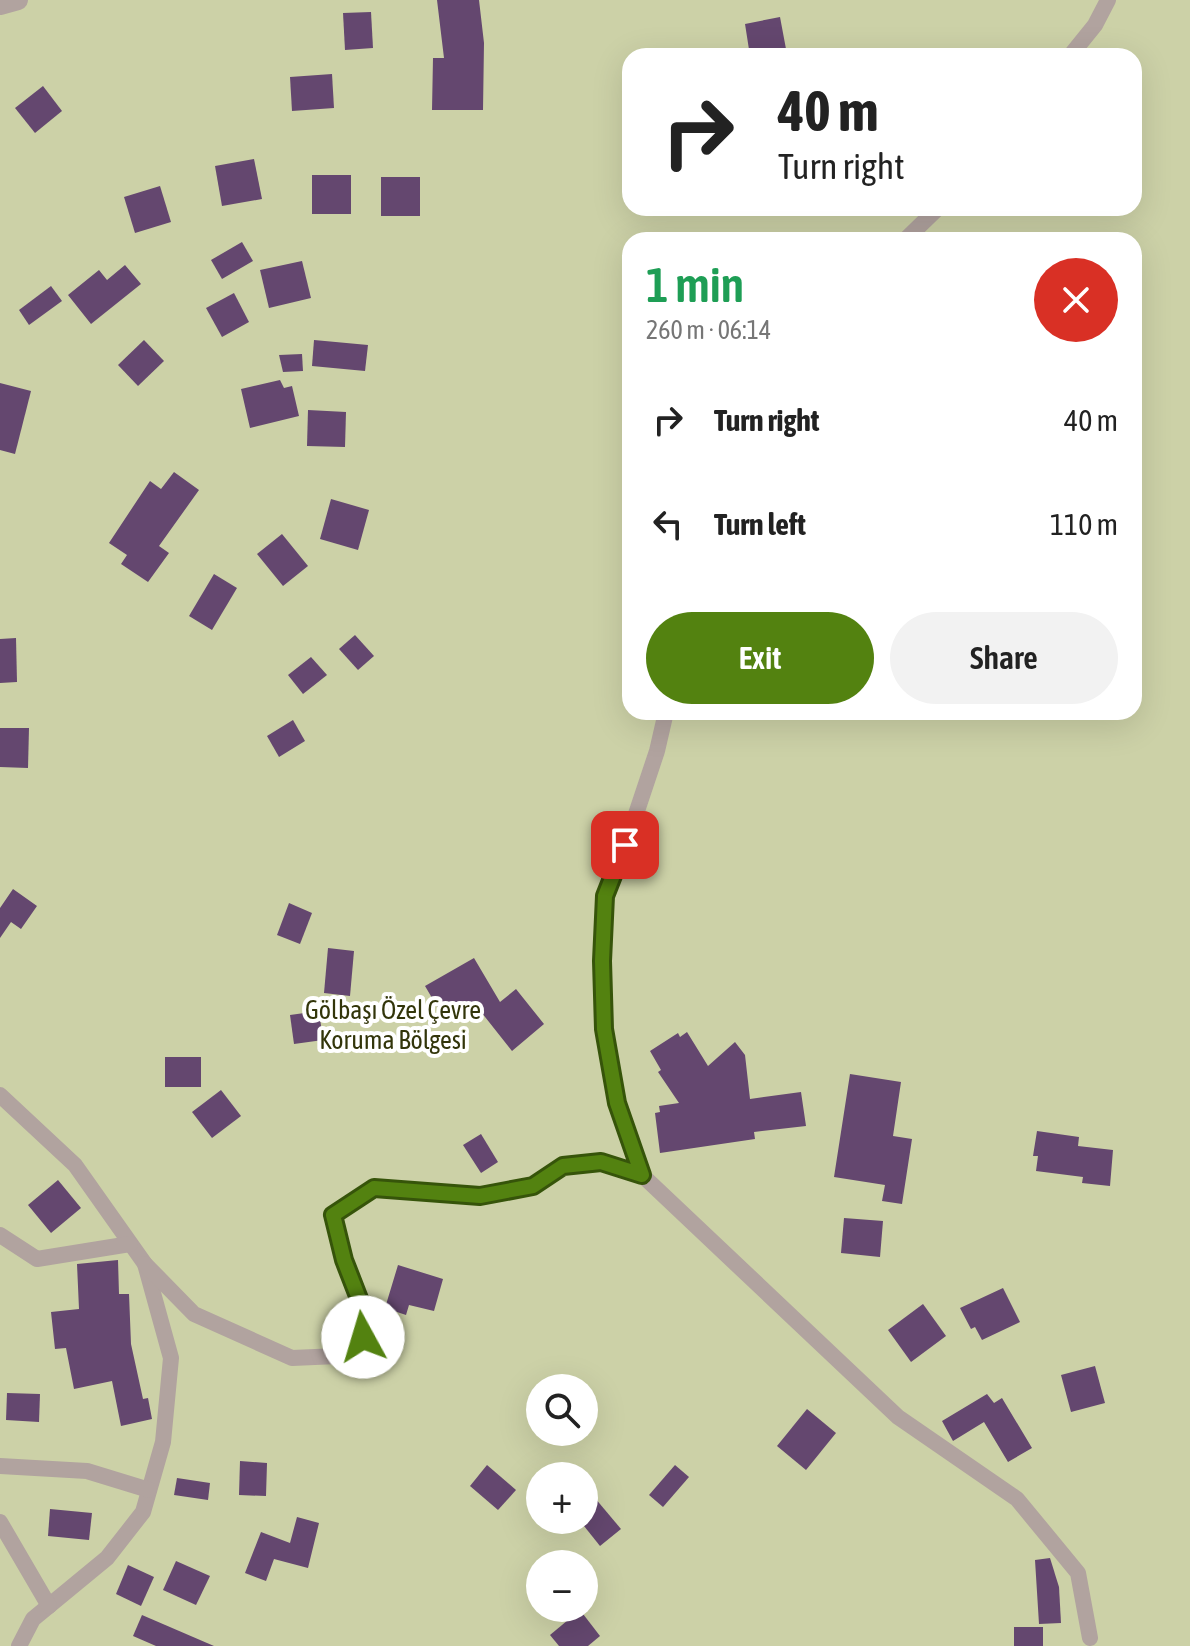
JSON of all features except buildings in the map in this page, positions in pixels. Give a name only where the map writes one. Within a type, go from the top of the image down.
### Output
[{"type":"street","points":[[0,5],[18,0]]},
{"type":"street","points":[[1076,48],[1095,25],[1108,0]]},
{"type":"street","points":[[913,232],[930,216]]},
{"type":"street","points":[[642,1175],[617,1103],[604,1029],[604,909],[605,896],[639,806],[664,720]]},
{"type":"street","points":[[0,1095],[75,1165],[145,1264],[194,1314],[292,1358],[338,1356],[363,1337],[363,1309],[344,1260],[333,1215],[374,1188],[480,1196],[533,1186],[563,1166],[601,1162],[642,1175],[898,1417],[1017,1499],[1078,1573],[1090,1638]]},
{"type":"street","points":[[0,1235],[37,1259],[130,1244]]},
{"type":"street","points":[[19,1646],[33,1619],[107,1558],[143,1512],[163,1442],[171,1358],[145,1264]]},
{"type":"street","points":[[0,1466],[87,1471],[149,1490]]},
{"type":"street","points":[[0,1522],[49,1606]]},
{"type":"green space","name":"Gölbaşı Özel Çevre Koruma Bölgesi","points":[[0,0],[1190,0],[1190,1646],[0,1646]]},
{"type":"route","points":[[363,1337],[363,1309],[344,1260],[333,1215],[374,1188],[480,1196],[533,1186],[563,1166],[601,1162],[642,1175],[617,1103],[604,1029],[602,961],[605,896],[625,845]]}]
